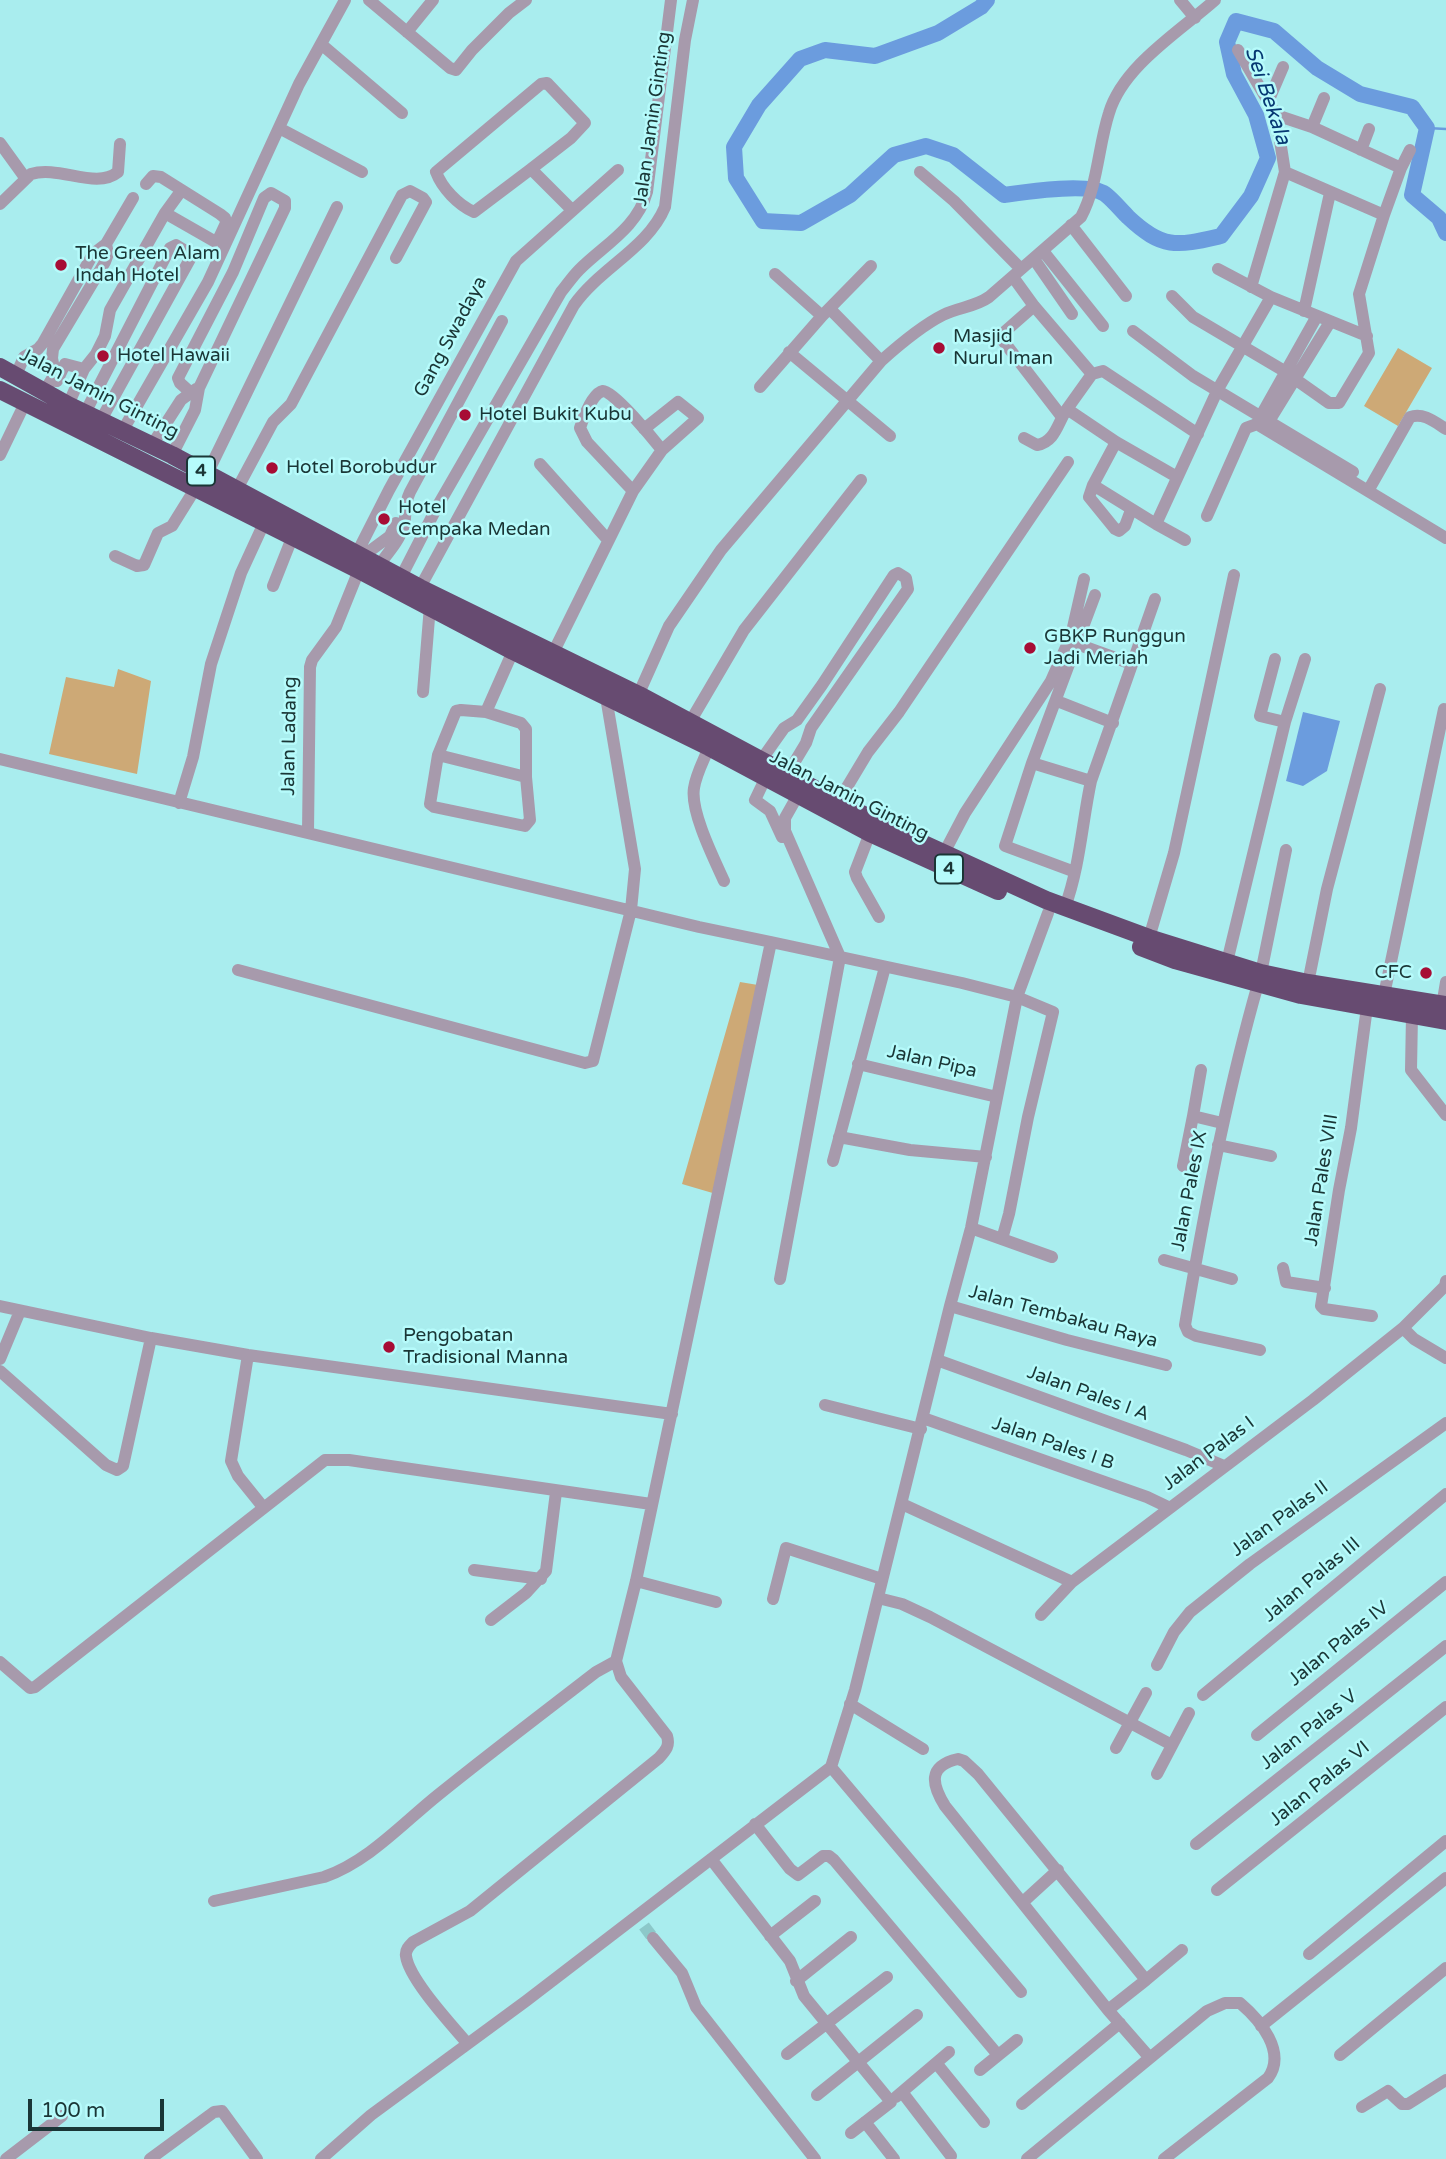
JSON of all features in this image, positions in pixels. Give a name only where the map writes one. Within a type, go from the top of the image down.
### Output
[{"type":"highway","name":"Jalan Jamin Ginting","points":[[8,371],[68,405],[172,455],[365,561],[421,598],[513,651],[606,697],[635,702],[690,722],[764,768],[798,794],[870,833],[1175,960],[1259,979],[1308,983],[1384,995],[1444,1012]]},
{"type":"highway","name":"Jalan Jamin Ginting","points":[[0,390],[292,538],[365,561]]},
{"type":"highway","name":"Jalan Jamin Ginting","points":[[421,598],[553,653],[709,747],[764,768],[788,773],[838,802],[1050,908],[1227,962],[1259,979],[1301,995],[1412,1015],[1444,1012]]},
{"type":"street","points":[[123,430],[208,282],[279,128],[345,0]]},
{"type":"street","points":[[369,0],[450,68],[456,70],[485,36],[526,0]]},
{"type":"street","points":[[407,32],[433,0]]},
{"type":"street","name":"Jalan Jamin Ginting","points":[[398,584],[437,507],[561,292],[578,272],[630,224],[643,205],[647,192],[671,0]]},
{"type":"street","name":"Jalan Jamin Ginting","points":[[421,598],[458,516],[574,304],[583,291],[607,268],[649,234],[660,218],[665,207],[685,40],[693,0]]},
{"type":"street","points":[[1180,0],[1195,18]]},
{"type":"street","points":[[635,702],[669,626],[721,550],[881,361],[904,341],[944,314],[977,306],[1081,217],[1089,201],[1109,111],[1131,72],[1215,0]]},
{"type":"street","points":[[321,44],[402,113]]},
{"type":"street","points":[[1238,50],[1276,115],[1285,172],[1251,287]]},
{"type":"street","points":[[1268,102],[1283,68]]},
{"type":"street","points":[[547,83],[585,123],[571,138],[531,169],[474,212],[453,196],[436,172],[541,84],[547,83]]},
{"type":"street","points":[[1312,127],[1324,98]]},
{"type":"street","points":[[1276,115],[1312,127],[1401,169]]},
{"type":"street","points":[[279,128],[362,172]]},
{"type":"street","points":[[1361,150],[1369,129]]},
{"type":"street","points":[[0,144],[26,179]]},
{"type":"street","points":[[0,204],[31,174],[44,172],[103,180],[113,176],[118,172],[120,144]]},
{"type":"street","points":[[1172,296],[1193,317],[1329,403],[1339,403],[1369,353],[1359,294],[1384,215],[1410,150]]},
{"type":"street","points":[[531,169],[572,210]]},
{"type":"street","name":"Gang Swadaya","points":[[365,561],[508,273],[516,261],[618,170]]},
{"type":"street","points":[[920,172],[954,201],[1017,273],[1034,306],[1092,374]]},
{"type":"street","points":[[1285,172],[1384,215]]},
{"type":"street","points":[[146,184],[156,175],[225,218],[226,223],[219,238],[213,241],[165,213]]},
{"type":"street","points":[[68,405],[84,369],[105,336],[110,310],[165,213],[181,191]]},
{"type":"street","points":[[232,488],[267,418],[291,404],[402,195],[410,191],[426,202],[396,258]]},
{"type":"street","points":[[152,445],[190,393],[251,280],[286,205],[283,199],[271,193],[264,198],[233,272],[178,378],[190,393],[195,410],[172,455]]},
{"type":"street","points":[[1304,311],[1329,193]]},
{"type":"street","points":[[47,393],[55,374],[52,358],[59,326],[87,264],[96,250],[106,244],[133,198]]},
{"type":"street","points":[[206,474],[337,207]]},
{"type":"street","points":[[1071,225],[1126,296]]},
{"type":"street","points":[[8,371],[24,356],[41,346],[59,326],[99,272],[108,254],[106,244]]},
{"type":"street","points":[[176,245],[189,253],[190,259],[93,416],[170,248],[176,245]]},
{"type":"street","points":[[1038,255],[1072,314]]},
{"type":"street","points":[[1038,255],[1102,326]]},
{"type":"street","points":[[87,264],[99,272]]},
{"type":"street","points":[[760,387],[789,352],[871,266]]},
{"type":"street","points":[[1218,269],[1271,297],[1367,336]]},
{"type":"street","points":[[233,272],[251,280]]},
{"type":"street","points":[[775,274],[826,312],[881,361]]},
{"type":"street","points":[[1156,524],[1218,390],[1271,297]]},
{"type":"street","points":[[1034,306],[1001,335],[1001,338],[1065,413],[1177,477]]},
{"type":"street","points":[[1207,516],[1246,428],[1263,423],[1290,376],[1317,316]]},
{"type":"street","points":[[365,561],[390,536],[420,472],[502,321]]},
{"type":"street","points":[[1290,376],[1330,322]]},
{"type":"street","points":[[1133,331],[1176,365],[1218,390],[1263,423],[1446,538]]},
{"type":"street","points":[[789,352],[890,436]]},
{"type":"street","points":[[47,393],[65,364],[84,369]]},
{"type":"street","points":[[1024,439],[1037,445],[1052,438],[1065,413],[1092,374],[1103,371],[1198,434]]},
{"type":"street","points":[[633,491],[587,442],[580,428],[595,396],[602,391],[610,394],[662,450]]},
{"type":"street","points":[[190,393],[195,410]]},
{"type":"street","points":[[553,653],[633,491],[662,450],[704,415],[678,402],[644,429]]},
{"type":"street","points":[[0,454],[25,403]]},
{"type":"street","points":[[1368,491],[1410,417],[1417,414],[1446,429]]},
{"type":"street","points":[[1263,423],[1353,472]]},
{"type":"street","points":[[1116,442],[1089,494],[1115,529],[1122,530],[1130,510]]},
{"type":"street","points":[[838,802],[868,752],[899,712],[1068,462]]},
{"type":"street","points":[[540,464],[608,540]]},
{"type":"street","points":[[690,722],[744,630],[861,480]]},
{"type":"street","points":[[1093,485],[1130,510],[1185,540]]},
{"type":"street","points":[[115,556],[138,566],[144,565],[158,534],[162,529],[172,526],[195,489]]},
{"type":"street","points":[[437,507],[458,516]]},
{"type":"street","points":[[179,803],[193,757],[211,664],[235,598],[241,573],[264,523]]},
{"type":"street","points":[[422,537],[443,546]]},
{"type":"street","points":[[273,586],[292,538]]},
{"type":"street","name":"Jalan Ladang","points":[[308,832],[310,667],[312,660],[336,627],[365,561]]},
{"type":"street","points":[[788,773],[806,743],[811,728],[908,589],[906,578],[896,574],[797,720],[783,728],[764,768],[755,800],[771,813],[837,956]]},
{"type":"street","points":[[1149,938],[1174,853],[1234,575]]},
{"type":"street","points":[[944,853],[965,813],[1051,681],[1071,636],[1084,579]]},
{"type":"street","points":[[1075,872],[1005,846],[1032,763],[1096,595]]},
{"type":"street","points":[[421,598],[423,692]]},
{"type":"street","points":[[321,2159],[371,2115],[467,2043],[640,1921],[711,1859],[831,1767],[883,1579],[971,1228],[1017,998],[1050,908],[1075,872],[1082,847],[1085,809],[1091,781],[1155,600]]},
{"type":"street","points":[[874,604],[889,615]]},
{"type":"street","points":[[858,631],[872,640]]},
{"type":"street","points":[[1077,644],[1132,664]]},
{"type":"street","points":[[486,712],[513,651]]},
{"type":"street","points":[[1275,659],[1260,716],[1285,722]]},
{"type":"street","points":[[1227,962],[1285,722],[1306,659]]},
{"type":"street","points":[[840,660],[852,667]]},
{"type":"street","points":[[822,685],[834,693]]},
{"type":"street","points":[[1308,983],[1327,889],[1380,689]]},
{"type":"street","points":[[238,970],[588,1063],[595,1059],[631,910],[635,869],[606,697]]},
{"type":"street","points":[[1057,701],[1113,723]]},
{"type":"street","points":[[1384,995],[1444,709]]},
{"type":"street","points":[[457,711],[486,712],[521,723],[525,727],[530,820],[525,826],[434,807],[429,799],[438,755],[457,711]]},
{"type":"street","points":[[797,720],[811,728]]},
{"type":"street","points":[[709,747],[694,785],[693,798],[724,881]]},
{"type":"street","points":[[438,755],[526,777]]},
{"type":"street","points":[[0,759],[631,910],[962,983],[1050,1010],[1054,1015],[1028,1117],[1002,1239]]},
{"type":"street","points":[[1032,763],[1091,781]]},
{"type":"street","points":[[780,1279],[837,956],[785,831],[785,818],[798,794]]},
{"type":"street","points":[[870,833],[855,872],[879,916]]},
{"type":"street","name":"Jalan Pales IX","points":[[1260,1350],[1211,1340],[1188,1332],[1185,1325],[1222,1123],[1237,1056],[1259,979],[1286,850]]},
{"type":"street","points":[[467,2043],[411,1971],[406,1956],[407,1949],[413,1942],[470,1911],[666,1751],[669,1743],[667,1736],[621,1677],[616,1661],[636,1581],[650,1504],[672,1414],[771,942]]},
{"type":"street","points":[[832,1161],[885,967]]},
{"type":"street","points":[[1444,1012],[1446,982]]},
{"type":"street","name":"Jalan Pales VIII","points":[[1325,1288],[1367,1007]]},
{"type":"street","points":[[1412,1015],[1411,1070],[1446,1115]]},
{"type":"street","name":"Jalan Pipa","points":[[858,1065],[997,1097]]},
{"type":"street","points":[[1183,1166],[1201,1070]]},
{"type":"street","points":[[1193,1116],[1222,1123]]},
{"type":"street","points":[[839,1137],[910,1150],[986,1157]]},
{"type":"street","points":[[1218,1145],[1270,1156]]},
{"type":"street","points":[[971,1228],[1052,1257]]},
{"type":"street","points":[[1164,1260],[1232,1279]]},
{"type":"street","points":[[1283,1268],[1286,1282],[1325,1288],[1321,1306],[1324,1309],[1372,1316]]},
{"type":"street","name":"Jalan Palas I","points":[[1041,1615],[1072,1582],[1403,1328],[1445,1286],[1446,1281]]},
{"type":"street","points":[[0,1306],[151,1338],[248,1354],[672,1414]]},
{"type":"street","name":"Jalan Tembakau Raya","points":[[950,1306],[1166,1365]]},
{"type":"street","points":[[0,1359],[20,1311]]},
{"type":"street","points":[[1403,1328],[1414,1339],[1446,1358]]},
{"type":"street","points":[[0,1371],[106,1465],[117,1470],[123,1466],[151,1338]]},
{"type":"street","points":[[248,1354],[231,1461],[238,1476],[263,1507]]},
{"type":"street","name":"Jalan Pales I A","points":[[937,1360],[1224,1466]]},
{"type":"street","name":"Jalan Pales I B","points":[[825,1405],[922,1424],[1147,1497],[1170,1508]]},
{"type":"street","name":"Jalan Palas II","points":[[1157,1665],[1174,1632],[1190,1612],[1250,1564],[1446,1423]]},
{"type":"street","points":[[0,1662],[30,1688],[35,1687],[325,1460],[650,1504]]},
{"type":"street","points":[[491,1620],[526,1593],[546,1571],[556,1492]]},
{"type":"street","name":"Jalan Palas III","points":[[1203,1695],[1446,1494]]},
{"type":"street","points":[[902,1504],[1072,1582]]},
{"type":"street","points":[[773,1599],[786,1548],[883,1579]]},
{"type":"street","points":[[474,1570],[541,1579]]},
{"type":"street","points":[[636,1581],[716,1602]]},
{"type":"street","name":"Jalan Palas IV","points":[[1257,1735],[1446,1583]]},
{"type":"street","points":[[878,1598],[902,1604],[930,1617],[1172,1745]]},
{"type":"street","name":"Jalan Palas V","points":[[1196,1844],[1446,1646]]},
{"type":"street","points":[[214,1901],[324,1877],[341,1869],[378,1845],[586,1680],[616,1661]]},
{"type":"street","points":[[1116,1748],[1146,1693]]},
{"type":"street","points":[[850,1704],[923,1749]]},
{"type":"street","name":"Jalan Palas VI","points":[[1217,1891],[1446,1707]]},
{"type":"street","points":[[1157,1773],[1189,1713]]},
{"type":"street","points":[[1146,1980],[978,1774],[964,1761],[952,1760],[942,1767],[934,1779],[933,1787],[939,1796],[1108,2010],[1150,2058]]},
{"type":"street","points":[[831,1767],[1021,1992]]},
{"type":"street","points":[[755,1824],[790,1869],[798,1875],[823,1856],[834,1860],[998,2055]]},
{"type":"street","points":[[1309,1954],[1446,1841]]},
{"type":"street","points":[[711,1859],[793,1967],[796,1981],[804,1996],[891,2102]]},
{"type":"street","points":[[1023,1902],[1058,1870]]},
{"type":"street","points":[[1261,2026],[1446,1878]]},
{"type":"street","points":[[770,1936],[815,1901]]},
{"type":"street","points":[[796,1981],[850,1937]]},
{"type":"street","points":[[653,1938],[682,1972],[696,2007],[816,2159]]},
{"type":"street","points":[[1108,2010],[1182,1950]]},
{"type":"street","points":[[1340,2055],[1446,1968]]},
{"type":"street","points":[[787,2054],[887,1978]]},
{"type":"street","points":[[1027,2159],[1216,2005],[1240,2003],[1261,2026],[1275,2050],[1274,2070],[1268,2078],[1164,2159]]},
{"type":"street","points":[[817,2095],[917,2015]]},
{"type":"street","points":[[1022,2104],[1120,2023]]},
{"type":"street","points":[[980,2070],[1017,2040]]},
{"type":"street","points":[[851,2133],[949,2052]]},
{"type":"street","points":[[937,2064],[984,2122]]},
{"type":"street","points":[[1362,2107],[1388,2091],[1402,2104],[1408,2104],[1446,2080]]},
{"type":"street","points":[[902,2092],[951,2156]]},
{"type":"street","points":[[150,2159],[214,2112],[222,2111],[257,2159]]},
{"type":"street","points":[[6,2159],[62,2116]]},
{"type":"street","points":[[865,2122],[894,2159]]},
{"type":"shaded area","points":[[1398,348],[1432,368],[1398,426],[1364,406]]},
{"type":"shaded area","points":[[118,669],[151,681],[137,774],[49,754],[66,677],[114,687]]},
{"type":"shaded area","points":[[740,982],[758,985],[716,1194],[682,1184]]},
{"type":"water","points":[[1303,712],[1340,721],[1327,771],[1303,786],[1286,781]]},
{"type":"waterway","name":"Sei Bekala","points":[[987,0],[981,7],[938,33],[875,56],[825,50],[800,59],[759,105],[734,147],[736,178],[763,221],[801,223],[850,195],[894,155],[926,146],[953,155],[1004,195],[1056,189],[1097,190],[1108,196],[1140,228],[1161,240],[1181,243],[1221,236],[1251,196],[1268,158],[1256,115],[1234,74],[1227,42],[1236,21],[1274,31],[1317,68],[1360,94],[1412,107],[1427,128],[1412,195],[1439,218],[1446,233]]},
{"type":"waterway","points":[[1427,128],[1446,129]]},
{"type":"tunnel","points":[[644,1926],[653,1938]]},
{"type":"place","name":"The Green Alam Indah Hotel","points":[[61,265]]},
{"type":"place","name":"Masjid Nurul Iman","points":[[939,348]]},
{"type":"place","name":"Hotel Hawaii","points":[[103,356]]},
{"type":"place","name":"Hotel Bukit Kubu","points":[[465,415]]},
{"type":"place","name":"Hotel Borobudur","points":[[272,468]]},
{"type":"place","name":"Hotel Cempaka Medan","points":[[384,519]]},
{"type":"place","name":"GBKP Runggun Jadi Meriah","points":[[1030,648]]},
{"type":"place","name":"CFC","points":[[1426,973]]},
{"type":"place","name":"Pengobatan Tradisional Manna","points":[[389,1347]]}]
